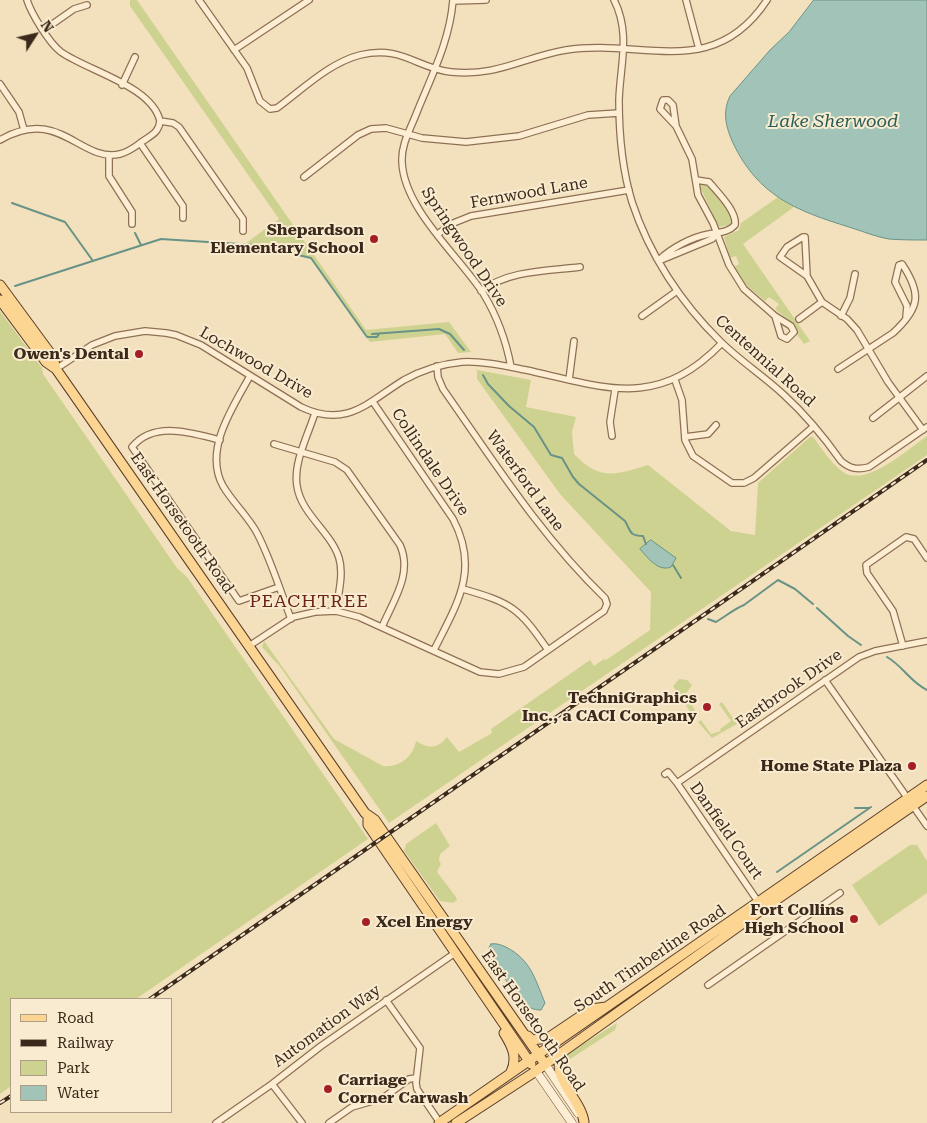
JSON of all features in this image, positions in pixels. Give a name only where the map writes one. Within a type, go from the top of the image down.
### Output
[{"type":"main road","name":"East Horsetooth Road","points":[[0,285],[53,358],[56,369],[368,817],[375,820],[538,1053],[584,1123]]},
{"type":"main road","name":"East Horsetooth Road","points":[[0,300],[46,362],[56,369]]},
{"type":"main road","name":"South Timberline Road","points":[[440,1123],[538,1053],[761,905],[910,802],[927,785]]},
{"type":"main road","name":"South Timberline Road","points":[[910,802],[927,796]]},
{"type":"main road","name":"East Horsetooth Road","points":[[368,817],[368,825],[572,1123]]},
{"type":"main road","name":"South Timberline Road","points":[[456,1123],[536,1071],[761,905]]},
{"type":"main road","points":[[481,992],[515,1055],[511,1072]]},
{"type":"main road","points":[[523,1032],[532,1040],[543,1040],[591,1009],[609,1006]]},
{"type":"main road","points":[[565,1050],[558,1061],[560,1072],[578,1102],[584,1123]]},
{"type":"street","points":[[0,140],[24,130],[39,129],[59,133],[100,153],[110,155],[125,152],[140,143],[158,130],[160,121],[147,99],[62,53],[44,30],[27,0]]},
{"type":"street","points":[[200,0],[247,68],[260,101],[266,107],[274,108],[332,68],[361,55],[396,54],[451,72],[481,72],[503,69],[566,50],[593,48],[678,53],[699,49],[733,34],[753,18],[767,0]]},
{"type":"street","points":[[234,50],[300,2],[309,0]]},
{"type":"street","points":[[453,1],[486,0]]},
{"type":"street","name":"Centennial Road","points":[[614,0],[623,24],[624,50],[619,113],[623,164],[638,217],[677,291],[722,343],[784,395],[814,426],[845,464],[855,469],[870,467],[925,428]]},
{"type":"street","points":[[686,0],[699,49]]},
{"type":"street","name":"Springwood Drive","points":[[453,1],[449,28],[408,134],[402,157],[405,182],[418,206],[482,291],[502,330],[511,367]]},
{"type":"street","points":[[44,30],[74,9],[87,5]]},
{"type":"street","points":[[122,84],[135,56]]},
{"type":"street","points":[[0,84],[19,112],[24,130]]},
{"type":"street","points":[[304,177],[363,132],[386,128],[440,141],[466,142],[505,139],[530,134],[575,117],[619,113]]},
{"type":"street","points":[[160,121],[173,123],[180,127],[243,219],[244,231]]},
{"type":"street","points":[[676,126],[692,159],[698,195],[736,278],[750,295],[775,316]]},
{"type":"street","points":[[140,143],[183,206],[184,218]]},
{"type":"street","points":[[110,155],[109,176],[132,212],[132,224]]},
{"type":"street","points":[[659,260],[669,258],[733,228],[735,219],[710,182],[696,180]]},
{"type":"street","name":"Fernwood Lane","points":[[438,234],[451,224],[471,216],[629,190]]},
{"type":"street","points":[[807,276],[805,238],[803,237],[787,247],[780,257],[807,276],[822,302],[858,330],[868,350],[899,397],[925,428]]},
{"type":"street","points":[[838,368],[893,333],[906,316],[916,298],[915,284],[902,264],[899,265],[894,282],[906,306],[906,316]]},
{"type":"street","points":[[482,291],[496,281],[514,275],[580,267]]},
{"type":"street","points":[[841,316],[850,298],[855,274]]},
{"type":"street","points":[[642,316],[677,291]]},
{"type":"street","points":[[799,319],[822,302]]},
{"type":"street","name":"Lochwood Drive","points":[[56,369],[104,339],[127,333],[148,331],[176,335],[190,340],[301,407],[315,413],[341,415],[356,411],[373,402],[403,381],[437,366],[472,362],[511,367],[615,390],[648,387],[675,380],[699,366],[722,343]]},
{"type":"street","points":[[569,380],[574,340]]},
{"type":"street","name":"Waterford Lane","points":[[437,366],[438,377],[443,389],[535,521],[606,601],[604,610],[548,650]]},
{"type":"street","points":[[250,376],[230,413],[220,440],[217,465],[221,481],[256,532],[291,619]]},
{"type":"street","points":[[873,418],[927,376]]},
{"type":"street","points":[[675,380],[682,400],[684,437],[694,456],[724,479],[740,484],[754,478],[814,426]]},
{"type":"street","points":[[612,436],[610,422],[615,390]]},
{"type":"street","name":"Collindale Drive","points":[[373,402],[458,528],[466,561],[463,589],[434,650]]},
{"type":"street","points":[[315,413],[297,472],[298,494],[336,551],[340,563],[336,612]]},
{"type":"street","points":[[684,437],[708,434],[716,425]]},
{"type":"street","points":[[220,440],[171,430],[152,434],[132,447],[239,601],[279,587]]},
{"type":"street","points":[[274,444],[335,462],[347,470],[402,551],[405,566],[403,579],[382,627]]},
{"type":"street","points":[[903,646],[893,611],[866,568],[868,562],[903,538],[910,536],[927,558]]},
{"type":"street","points":[[249,646],[291,619],[315,612],[336,612],[359,617],[480,672],[499,674],[524,667],[548,650],[528,621],[516,610],[497,599],[463,589]]},
{"type":"street","name":"Eastbrook Drive","points":[[677,783],[867,653],[927,641]]},
{"type":"street","points":[[825,680],[927,826]]},
{"type":"street","name":"Danfield Court","points":[[665,774],[668,772],[677,783],[761,905]]},
{"type":"street","points":[[708,985],[840,893]]},
{"type":"street","name":"Automation Way","points":[[216,1123],[272,1084],[320,1046],[455,953]]},
{"type":"street","points":[[386,1000],[420,1048],[416,1078],[417,1089],[440,1123]]},
{"type":"street","points":[[329,1123],[352,1107],[377,1100],[409,1079],[416,1078]]},
{"type":"street","points":[[272,1084],[302,1123]]},
{"type":"green space","points":[[130,0],[137,0],[366,330],[449,322],[471,352],[458,353],[445,334],[370,342],[310,257],[242,246],[279,219],[130,6]]},
{"type":"green space","points":[[703,183],[707,185],[726,209],[733,221],[730,225],[719,227],[700,187]]},
{"type":"green space","points":[[778,197],[794,207],[743,244],[810,341],[804,344],[798,336],[795,325],[775,309],[779,304],[769,297],[765,301],[745,284],[734,267],[739,264],[736,256],[730,258],[724,237],[739,230],[741,223]]},
{"type":"green space","points":[[0,311],[42,368],[43,374],[177,568],[187,577],[368,839],[137,998],[10,998],[10,1087],[0,1094]]},
{"type":"green space","points":[[477,370],[531,380],[526,407],[576,417],[572,432],[574,454],[592,469],[600,472],[617,473],[648,465],[731,531],[755,535],[758,483],[810,437],[813,437],[827,456],[843,472],[852,476],[875,471],[927,436],[927,455],[389,823],[281,668],[262,647],[264,641],[334,739],[383,766],[389,766],[404,760],[412,752],[416,741],[429,746],[436,746],[447,737],[459,752],[492,733],[491,729],[590,660],[594,666],[604,659],[606,660],[650,630],[651,592],[560,494],[477,379]]},
{"type":"green space","points":[[679,679],[687,680],[692,685],[685,695],[695,710],[691,713],[673,686]]},
{"type":"green space","points":[[722,702],[737,724],[712,738],[698,722],[701,720],[711,734],[721,731],[720,729],[731,721],[719,704]]},
{"type":"green space","points":[[436,823],[450,846],[440,854],[439,860],[441,864],[437,872],[456,897],[457,900],[453,903],[440,901],[404,851],[406,844]]},
{"type":"green space","points":[[910,845],[917,845],[927,861],[927,893],[879,926],[852,885]]},
{"type":"green space","points":[[617,1023],[615,1030],[567,1061],[568,1054]]},
{"type":"water","name":"Lake Sherwood","points":[[814,0],[927,0],[927,240],[879,237],[812,215],[796,207],[767,189],[754,176],[733,143],[726,120],[726,108],[730,96],[770,50],[789,32]]},
{"type":"water","points":[[651,540],[676,558],[671,567],[662,568],[658,566],[640,549]]},
{"type":"water","points":[[491,944],[506,947],[527,964],[545,1003],[541,1010],[526,1005],[513,989],[489,955]]},
{"type":"waterway","points":[[12,203],[65,222],[93,261]]},
{"type":"waterway","points":[[135,233],[141,245]]},
{"type":"waterway","points":[[15,286],[161,239],[255,245],[311,258],[367,337],[377,337],[379,334]]},
{"type":"waterway","points":[[372,334],[439,329],[450,334],[464,350]]},
{"type":"waterway","points":[[483,375],[488,384],[509,406],[534,427],[551,455],[562,458],[579,484],[625,521],[633,534],[643,536],[646,544]]},
{"type":"waterway","points":[[673,565],[681,578]]},
{"type":"waterway","points":[[708,619],[716,622],[744,605],[778,580],[795,589],[813,604]]},
{"type":"waterway","points":[[817,608],[861,645]]},
{"type":"waterway","points":[[887,657],[916,683],[927,690]]},
{"type":"waterway","points":[[777,872],[871,807]]},
{"type":"waterway","points":[[855,808],[869,808]]},
{"type":"railway","points":[[151,998],[927,460]]},
{"type":"railway","points":[[0,1103],[10,1097]]},
{"type":"place","name":"Shepardson Elementary School","points":[[374,239]]},
{"type":"place","name":"Owen's Dental","points":[[139,354]]},
{"type":"place","name":"TechniGraphics Inc., a CACI Company","points":[[707,707]]},
{"type":"place","name":"Home State Plaza","points":[[912,766]]},
{"type":"place","name":"Fort Collins High School","points":[[854,919]]},
{"type":"place","name":"Xcel Energy","points":[[366,922]]},
{"type":"place","name":"Carriage Corner Carwash","points":[[328,1089]]},
{"type":"district","name":"PEACHTREE","points":[[309,602]]}]
